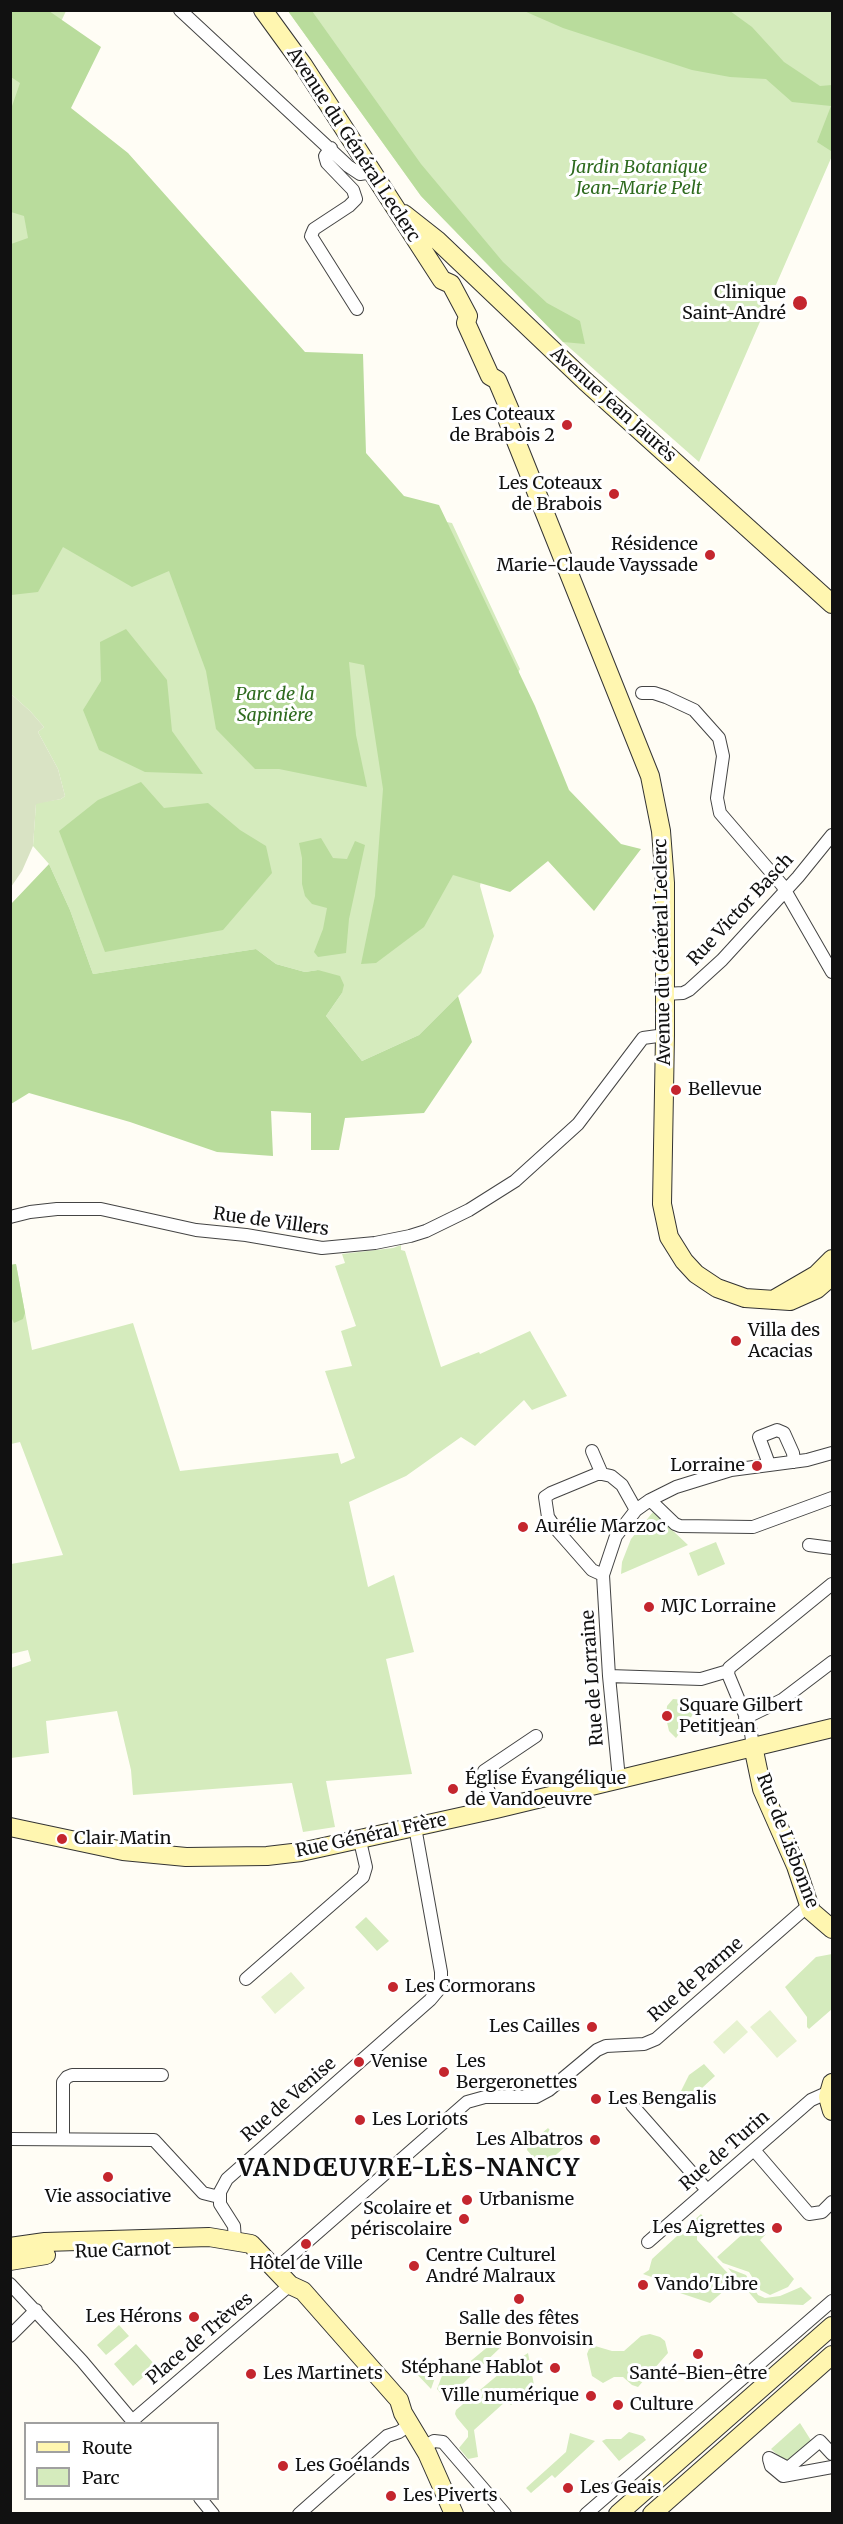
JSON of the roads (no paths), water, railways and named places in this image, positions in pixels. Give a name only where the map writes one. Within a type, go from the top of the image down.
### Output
[{"type":"street","points":[[180,10],[348,166],[360,174],[368,165]]},
{"type":"street","name":"Avenue du Général Leclerc","points":[[263,10],[303,65],[442,280],[441,289],[458,320],[466,323],[490,376],[487,385],[500,417],[508,422],[650,776],[663,849],[665,1035],[662,1204],[669,1237],[687,1265],[704,1281],[737,1296],[790,1302],[817,1289],[832,1276]]},
{"type":"street","points":[[335,152],[325,156],[327,163],[353,190],[356,199],[314,229],[311,236],[357,309]]},
{"type":"street","name":"Avenue Jean Jaurès","points":[[394,207],[437,240],[593,388],[832,604]]},
{"type":"street","points":[[642,693],[654,693],[694,710],[719,738],[723,756],[717,798],[720,813],[785,891],[832,972]]},
{"type":"street","name":"Rue Victor Basch","points":[[665,994],[683,993],[693,987],[735,947],[832,835]]},
{"type":"street","name":"Rue de Villers","points":[[10,1217],[57,1209],[101,1209],[196,1230],[257,1236],[322,1248],[375,1243],[410,1236],[470,1210],[514,1181],[578,1124],[643,1038],[665,1035]]},
{"type":"street","points":[[773,1300],[816,1275],[832,1259]]},
{"type":"street","points":[[769,1464],[759,1437],[777,1430],[784,1432],[793,1453],[794,1462]]},
{"type":"street","points":[[592,1451],[602,1474]]},
{"type":"street","name":"Rue de Lorraine","points":[[619,1779],[609,1676],[603,1575],[616,1536],[636,1510],[676,1487],[706,1476],[769,1464],[794,1462],[832,1453]]},
{"type":"street","points":[[603,1575],[592,1570],[556,1529],[548,1517],[544,1502],[550,1493],[602,1474],[611,1476],[621,1485],[636,1510]]},
{"type":"street","points":[[650,1500],[680,1526],[753,1527],[832,1498]]},
{"type":"street","points":[[809,1545],[832,1548]]},
{"type":"street","points":[[609,1676],[701,1679],[728,1671],[732,1665],[814,1601],[832,1584]]},
{"type":"street","points":[[746,1718],[782,1700],[832,1662]]},
{"type":"street","points":[[728,1671],[746,1718],[753,1746]]},
{"type":"street","name":"Rue Général Frère","points":[[10,1827],[123,1851],[186,1857],[267,1856],[320,1850],[832,1728]]},
{"type":"street","points":[[496,1809],[483,1777],[484,1771],[536,1736]]},
{"type":"street","name":"Rue de Lisbonne","points":[[753,1746],[762,1789],[796,1866],[811,1911],[832,1929]]},
{"type":"street","name":"Rue de Venise","points":[[219,2197],[221,2188],[227,2179],[438,1993],[442,1981],[441,1972],[415,1827]]},
{"type":"street","points":[[246,1979],[363,1877],[366,1867],[360,1841]]},
{"type":"street","name":"Rue de Parme","points":[[276,2269],[467,2102],[494,2096],[536,2097],[549,2090],[597,2050],[606,2046],[644,2044],[656,2039],[809,1905]]},
{"type":"street","points":[[63,2139],[63,2082],[67,2078],[72,2075],[162,2075]]},
{"type":"street","points":[[831,2088],[832,2111]]},
{"type":"street","name":"Rue de Turin","points":[[648,2242],[811,2100],[831,2088]]},
{"type":"street","points":[[632,2105],[707,2190]]},
{"type":"street","points":[[10,2139],[154,2140],[203,2193],[219,2197],[222,2207],[234,2226],[235,2241]]},
{"type":"street","points":[[754,2150],[809,2214],[822,2212],[832,2202]]},
{"type":"street","name":"Rue Carnot","points":[[10,2247],[45,2242],[209,2236],[251,2244],[290,2285],[295,2298],[414,2430]]},
{"type":"street","name":"Rue Carnot","points":[[10,2261],[53,2254],[209,2248],[235,2241]]},
{"type":"street","points":[[10,2284],[36,2310],[134,2422]]},
{"type":"street","name":"Place de Trèves","points":[[134,2422],[290,2285]]},
{"type":"street","points":[[586,2514],[832,2301]]},
{"type":"street","points":[[10,2336],[36,2310]]},
{"type":"street","points":[[618,2514],[832,2326]]},
{"type":"street","points":[[652,2514],[832,2355]]},
{"type":"street","points":[[414,2430],[454,2514]]},
{"type":"street","points":[[299,2514],[387,2436],[414,2430],[434,2441],[443,2442],[506,2514]]},
{"type":"street","points":[[832,2454],[820,2441],[788,2468],[769,2458],[771,2466],[783,2476],[832,2467]]},
{"type":"street","points":[[201,2500],[213,2514]]},
{"type":"place","name":"Clinique Saint-André","points":[[800,303]]},
{"type":"place","name":"Les Coteaux de Brabois 2","points":[[567,425]]},
{"type":"place","name":"Les Coteaux de Brabois","points":[[614,494]]},
{"type":"place","name":"Résidence Marie-Claude Vayssade","points":[[710,555]]},
{"type":"place","name":"Bellevue","points":[[676,1090]]},
{"type":"place","name":"Villa des Acacias","points":[[736,1341]]},
{"type":"place","name":"Lorraine","points":[[757,1466]]},
{"type":"place","name":"Aurélie Marzoc","points":[[523,1527]]},
{"type":"place","name":"MJC Lorraine","points":[[649,1607]]},
{"type":"place","name":"Square Gilbert Petitjean","points":[[667,1716]]},
{"type":"place","name":"Église Évangélique de Vandoeuvre","points":[[453,1789]]},
{"type":"place","name":"Clair Matin","points":[[62,1839]]},
{"type":"place","name":"Les Cormorans","points":[[393,1987]]},
{"type":"place","name":"Les Cailles","points":[[592,2027]]},
{"type":"place","name":"Venise","points":[[359,2062]]},
{"type":"place","name":"Les Bergeronettes","points":[[444,2072]]},
{"type":"place","name":"Les Bengalis","points":[[596,2099]]},
{"type":"place","name":"Les Loriots","points":[[360,2120]]},
{"type":"place","name":"Les Albatros","points":[[595,2140]]},
{"type":"place","name":"Vie associative","points":[[108,2177]]},
{"type":"place","name":"Urbanisme","points":[[467,2200]]},
{"type":"place","name":"Scolaire et périscolaire","points":[[464,2219]]},
{"type":"place","name":"Les Aigrettes","points":[[777,2228]]},
{"type":"place","name":"Hôtel de Ville","points":[[306,2244]]},
{"type":"place","name":"Centre Culturel André Malraux","points":[[414,2266]]},
{"type":"place","name":"Vando'Libre","points":[[643,2285]]},
{"type":"place","name":"Salle des fêtes Bernie Bonvoisin","points":[[519,2299]]},
{"type":"place","name":"Les Hérons","points":[[194,2317]]},
{"type":"place","name":"Santé-Bien-être","points":[[698,2354]]},
{"type":"place","name":"Stéphane Hablot","points":[[555,2368]]},
{"type":"place","name":"Les Martinets","points":[[251,2374]]},
{"type":"place","name":"Ville numérique","points":[[591,2396]]},
{"type":"place","name":"Culture","points":[[618,2405]]},
{"type":"place","name":"Les Goélands","points":[[283,2466]]},
{"type":"place","name":"Les Geais","points":[[568,2488]]},
{"type":"place","name":"Les Piverts","points":[[391,2496]]},
{"type":"district","name":"VANDŒUVRE-LÈS-NANCY","points":[[409,2169]]},
{"type":"park label","name":"Jardin Botanique Jean-Marie Pelt","points":[[639,178]]},
{"type":"park label","name":"Parc de la Sapinière","points":[[275,705]]}]
